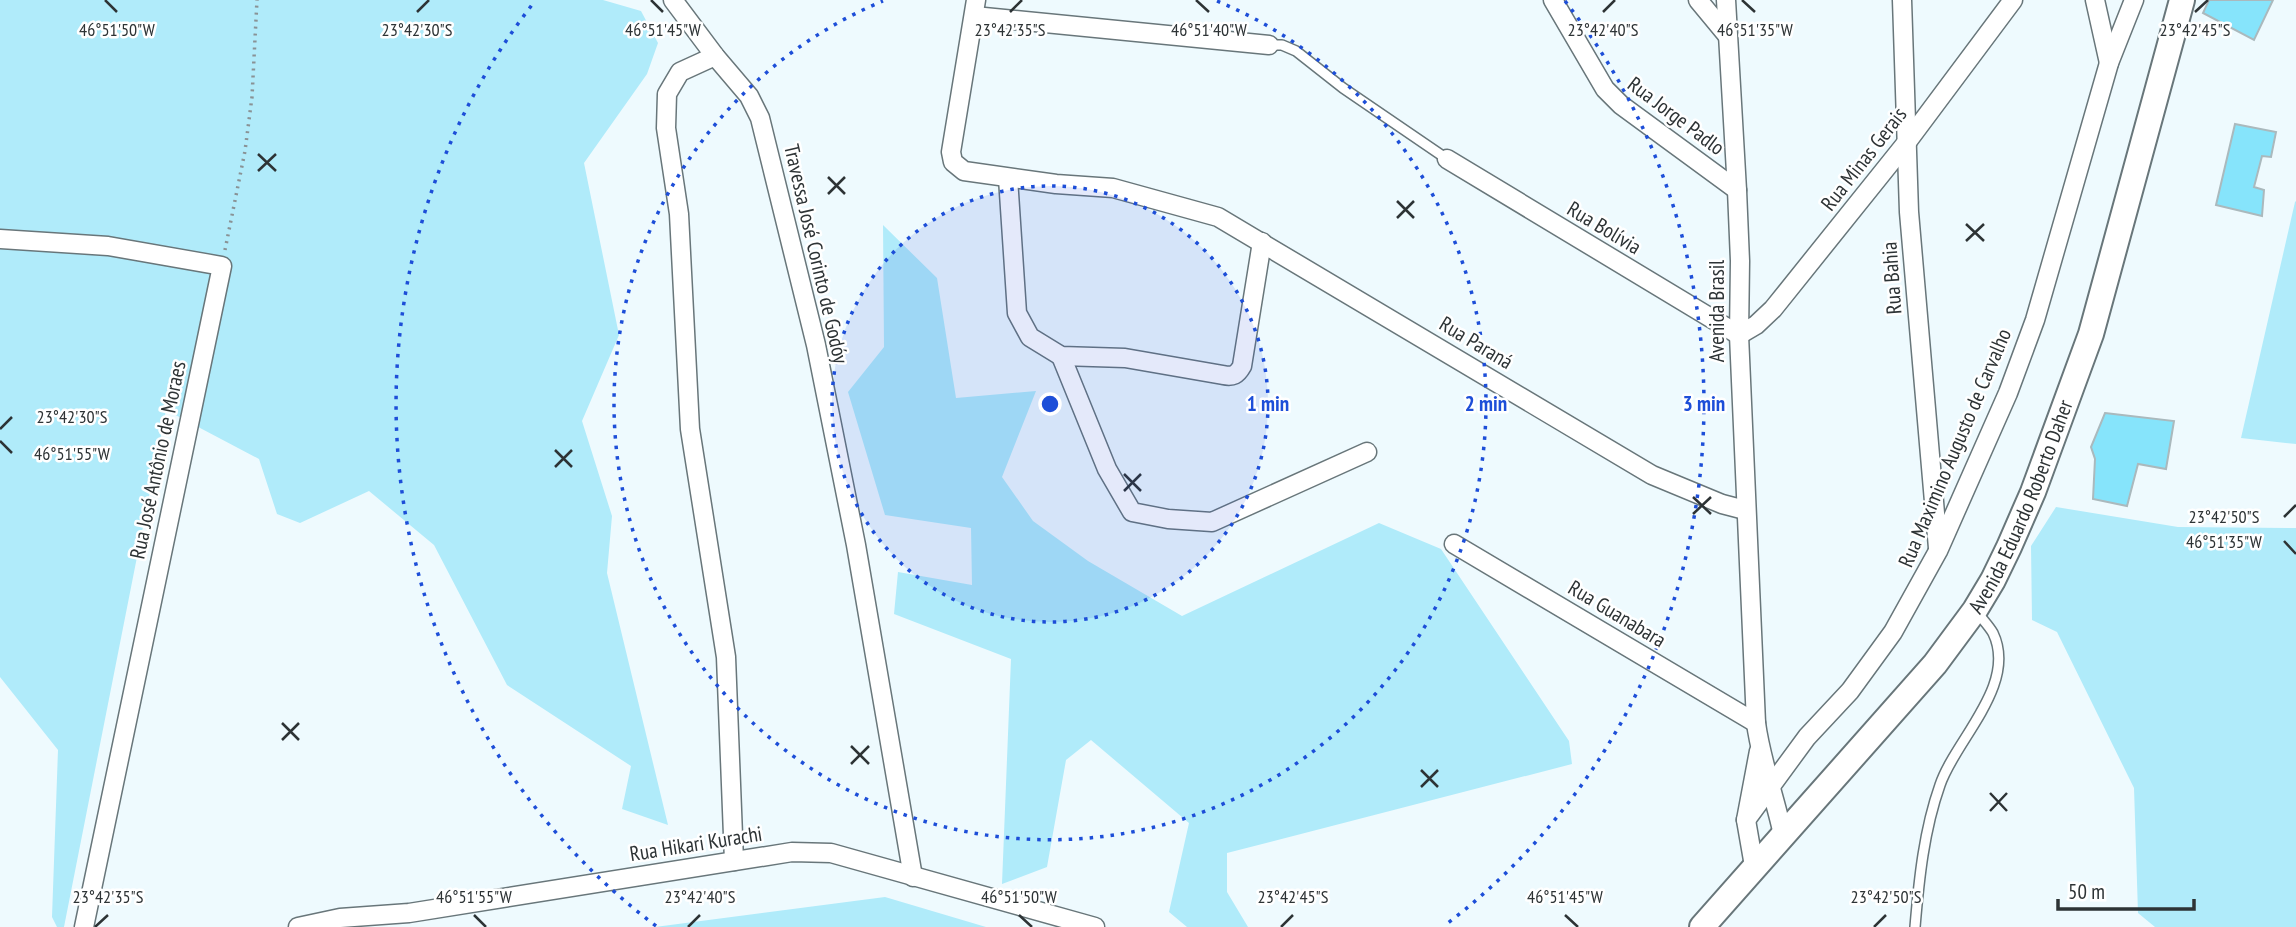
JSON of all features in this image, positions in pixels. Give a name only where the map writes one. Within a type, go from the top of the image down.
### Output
[{"type":"main road","name":"Avenida Eduardo Roberto Daher","points":[[1702,927],[1926,674],[1975,610],[2010,547],[2091,334],[2182,0]]},
{"type":"street","name":"Travessa José Corinto de Godóy","points":[[673,0],[749,96],[760,118],[816,345],[856,545],[913,877]]},
{"type":"street","name":"Rua Jorge Padlo","points":[[1553,0],[1605,89],[1621,105],[1737,190]]},
{"type":"street","points":[[1698,0],[1727,35]]},
{"type":"street","name":"Avenida Brasil","points":[[1726,0],[1740,261],[1739,335],[1745,510],[1756,723],[1759,748],[1771,783]]},
{"type":"street","name":"Rua Bahia","points":[[1902,0],[1909,212],[1938,551]]},
{"type":"street","name":"Rua Minas Gerais","points":[[1739,335],[1756,325],[1773,309],[1907,142],[2013,0]]},
{"type":"street","points":[[2095,0],[2109,63]]},
{"type":"street","name":"Rua Maximino Augusto de Carvalho","points":[[1746,820],[1771,783],[1807,737],[1857,681],[1893,632],[1938,551],[2008,393],[2035,320],[2109,63],[2134,0]]},
{"type":"street","points":[[975,8],[1269,45]]},
{"type":"street","name":"Rua Paraná","points":[[975,8],[951,152],[953,162],[964,171],[1056,184],[1113,188],[1218,217],[1652,475],[1722,505],[1745,510]]},
{"type":"street","points":[[715,56],[680,72],[667,94],[666,128],[679,214],[690,429],[726,657],[734,861]]},
{"type":"street","name":"Rua Bolívia","points":[[1447,159],[1739,335]]},
{"type":"street","points":[[1008,178],[1017,313],[1030,337],[1061,356],[1125,358],[1231,377],[1238,374],[1242,366],[1262,242]]},
{"type":"street","points":[[0,239],[108,246],[222,266]]},
{"type":"street","name":"Rua José Antônio de Moraes","points":[[84,927],[222,266]]},
{"type":"street","points":[[1061,356],[1107,469],[1132,512],[1168,519],[1212,522],[1367,452]]},
{"type":"street","name":"Rua Guanabara","points":[[1454,544],[1756,723]]},
{"type":"street","name":"Avenida Brasil","points":[[1754,866],[1746,820],[1759,748]]},
{"type":"street","points":[[1771,783],[1783,835]]},
{"type":"street","name":"Rua Hikari Kurachi","points":[[298,927],[340,918],[409,913],[792,852],[831,853],[1095,927]]},
{"type":"lane","points":[[1269,45],[1282,45],[1296,51],[1343,88],[1447,159]]},
{"type":"lane","points":[[1915,927],[1918,888],[1929,822],[1940,783],[1953,756],[1987,705],[1995,680],[1997,656],[1993,634],[1975,610]]},
{"type":"path","points":[[222,266],[247,137],[257,0]]},
{"type":"shaded area","points":[[0,0],[603,0],[641,11],[658,43],[647,74],[584,163],[619,335],[582,421],[612,516],[607,573],[668,825],[622,809],[631,766],[507,685],[434,545],[369,491],[300,523],[277,514],[259,459],[166,410],[64,927],[57,927],[52,917],[58,750],[0,677]]},
{"type":"shaded area","points":[[2295,202],[2296,444],[2241,438]]},
{"type":"shaded area","points":[[883,225],[937,278],[956,398],[1036,391],[1002,477],[1033,521],[1088,561],[1182,616],[1379,523],[1441,549],[1569,741],[1572,764],[1227,853],[1227,892],[1248,927],[1187,927],[1169,912],[1189,823],[1091,740],[1066,760],[1047,867],[1002,884],[1011,659],[894,614],[898,572],[972,585],[971,528],[885,515],[848,392],[884,347]]},
{"type":"shaded area","points":[[2056,507],[2178,527],[2296,528],[2296,927],[2155,927],[2138,913],[2134,788],[2057,632],[2032,620],[2031,546]]},
{"type":"shaded area","points":[[885,897],[986,927],[655,927]]},
{"type":"building","points":[[2209,0],[2273,0],[2254,40],[2203,13]]},
{"type":"building","points":[[2235,124],[2276,132],[2271,157],[2262,156],[2254,187],[2264,190],[2262,216],[2216,205]]},
{"type":"building","points":[[2105,413],[2174,421],[2166,469],[2138,464],[2127,506],[2093,499],[2095,459],[2091,447]]}]
